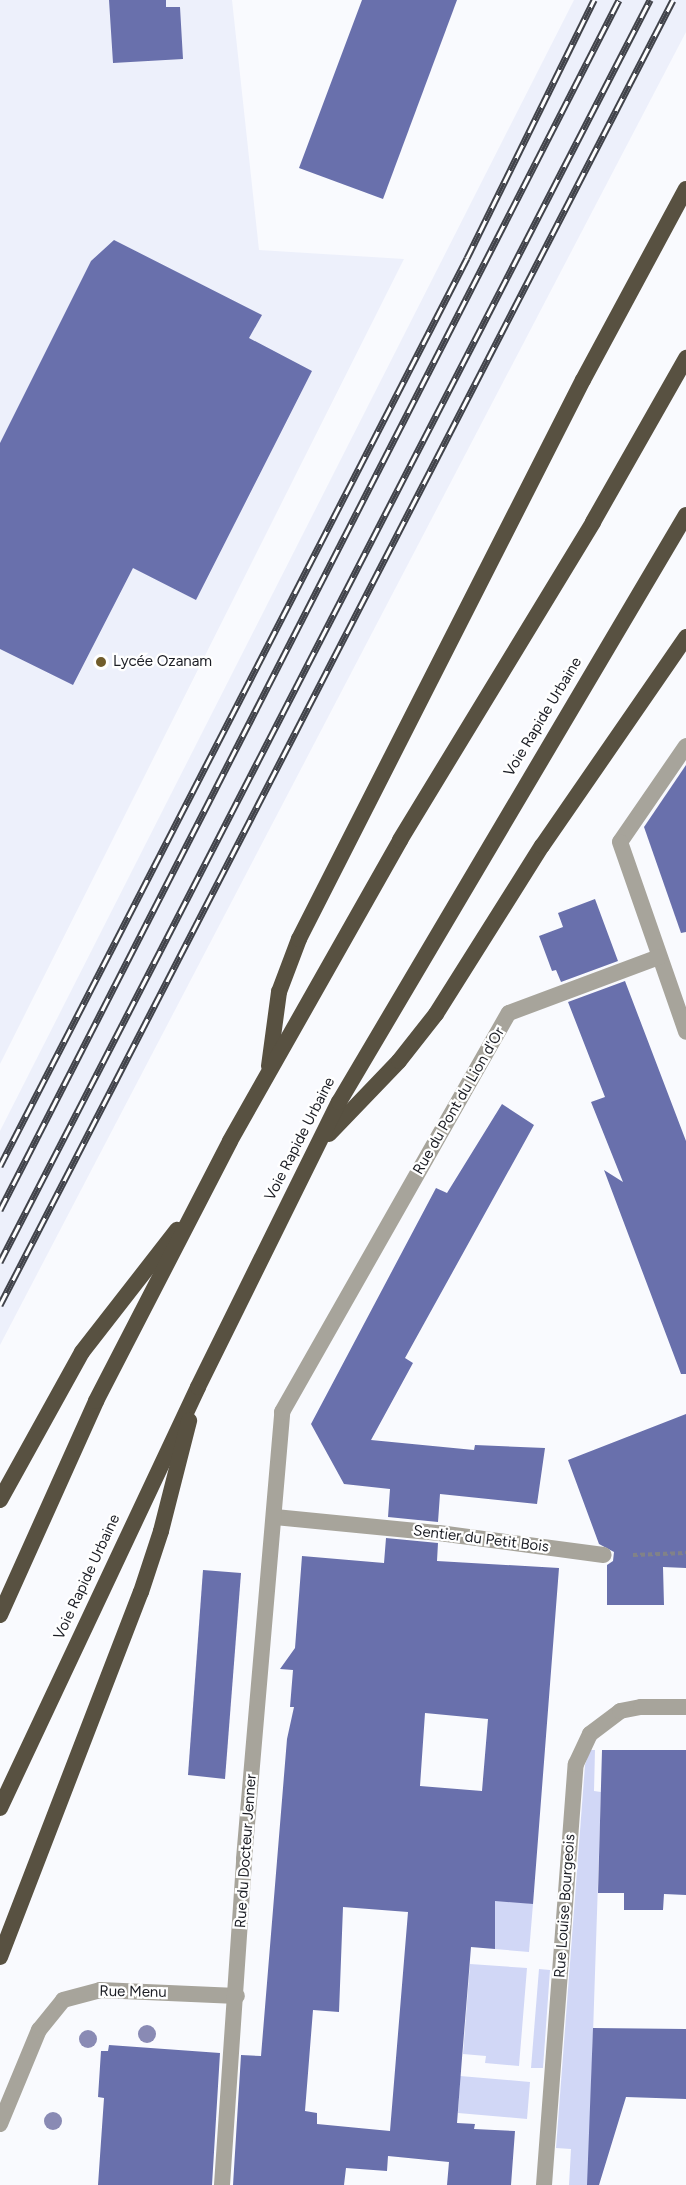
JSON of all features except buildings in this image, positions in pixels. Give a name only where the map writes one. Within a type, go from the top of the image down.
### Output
[{"type":"highway","points":[[268,1073],[279,992],[298,939],[583,380],[686,189]]},
{"type":"highway","points":[[0,1615],[96,1401],[268,1073],[400,840],[593,522],[686,358]]},
{"type":"highway","name":"Voie Rapide Urbaine","points":[[0,1808],[198,1387],[315,1147],[397,1001],[686,515]]},
{"type":"highway","points":[[315,1147],[399,1061],[436,1014],[542,846],[686,637]]},
{"type":"highway","points":[[0,1500],[82,1352],[144,1268],[194,1212]]},
{"type":"highway","points":[[0,1957],[141,1592],[161,1532],[198,1387]]},
{"type":"street","points":[[686,746],[620,842],[658,957],[686,1032]]},
{"type":"street","name":"Rue du Pont du Lion d'Or","points":[[275,1517],[282,1412],[509,1013],[658,957]]},
{"type":"street","name":"Sentier du Petit Bois","points":[[275,1517],[439,1533],[604,1555]]},
{"type":"street","name":"Rue du Docteur Jenner","points":[[222,2185],[237,1996],[244,1859],[275,1517]]},
{"type":"street","name":"Rue Louise Bourgeois","points":[[544,2185],[576,1764],[590,1734],[620,1711],[641,1707],[686,1707]]},
{"type":"street","name":"Rue Menu","points":[[0,2124],[39,2030],[63,2000],[100,1990],[237,1996]]},
{"type":"path","points":[[604,1555],[686,1553]]},
{"type":"shaded area","name":"Lycée Ozanam","points":[[0,0],[232,0],[259,250],[404,259],[0,1064]]},
{"type":"shaded area","points":[[574,0],[686,0],[686,32],[0,1345],[0,1131]]},
{"type":"shaded area","points":[[590,1750],[595,1750],[594,1791],[601,1792],[588,2185],[569,2185],[571,2149],[556,2148],[585,1765]]},
{"type":"shaded area","points":[[475,1895],[533,1904],[529,1952],[495,1949]]},
{"type":"shaded area","points":[[470,1964],[527,1968],[519,2066],[485,2063],[486,2056],[463,2054]]},
{"type":"shaded area","points":[[539,1969],[550,1970],[543,2068],[531,2068]]},
{"type":"shaded area","points":[[460,2076],[530,2082],[527,2119],[458,2113]]},
{"type":"railway","points":[[0,1166],[467,258],[594,0]]},
{"type":"railway","points":[[0,1210],[619,0]]},
{"type":"railway","points":[[0,1262],[650,0]]},
{"type":"railway","points":[[0,1305],[673,0]]},
{"type":"place","name":"Lycée Ozanam","points":[[101,662]]}]
